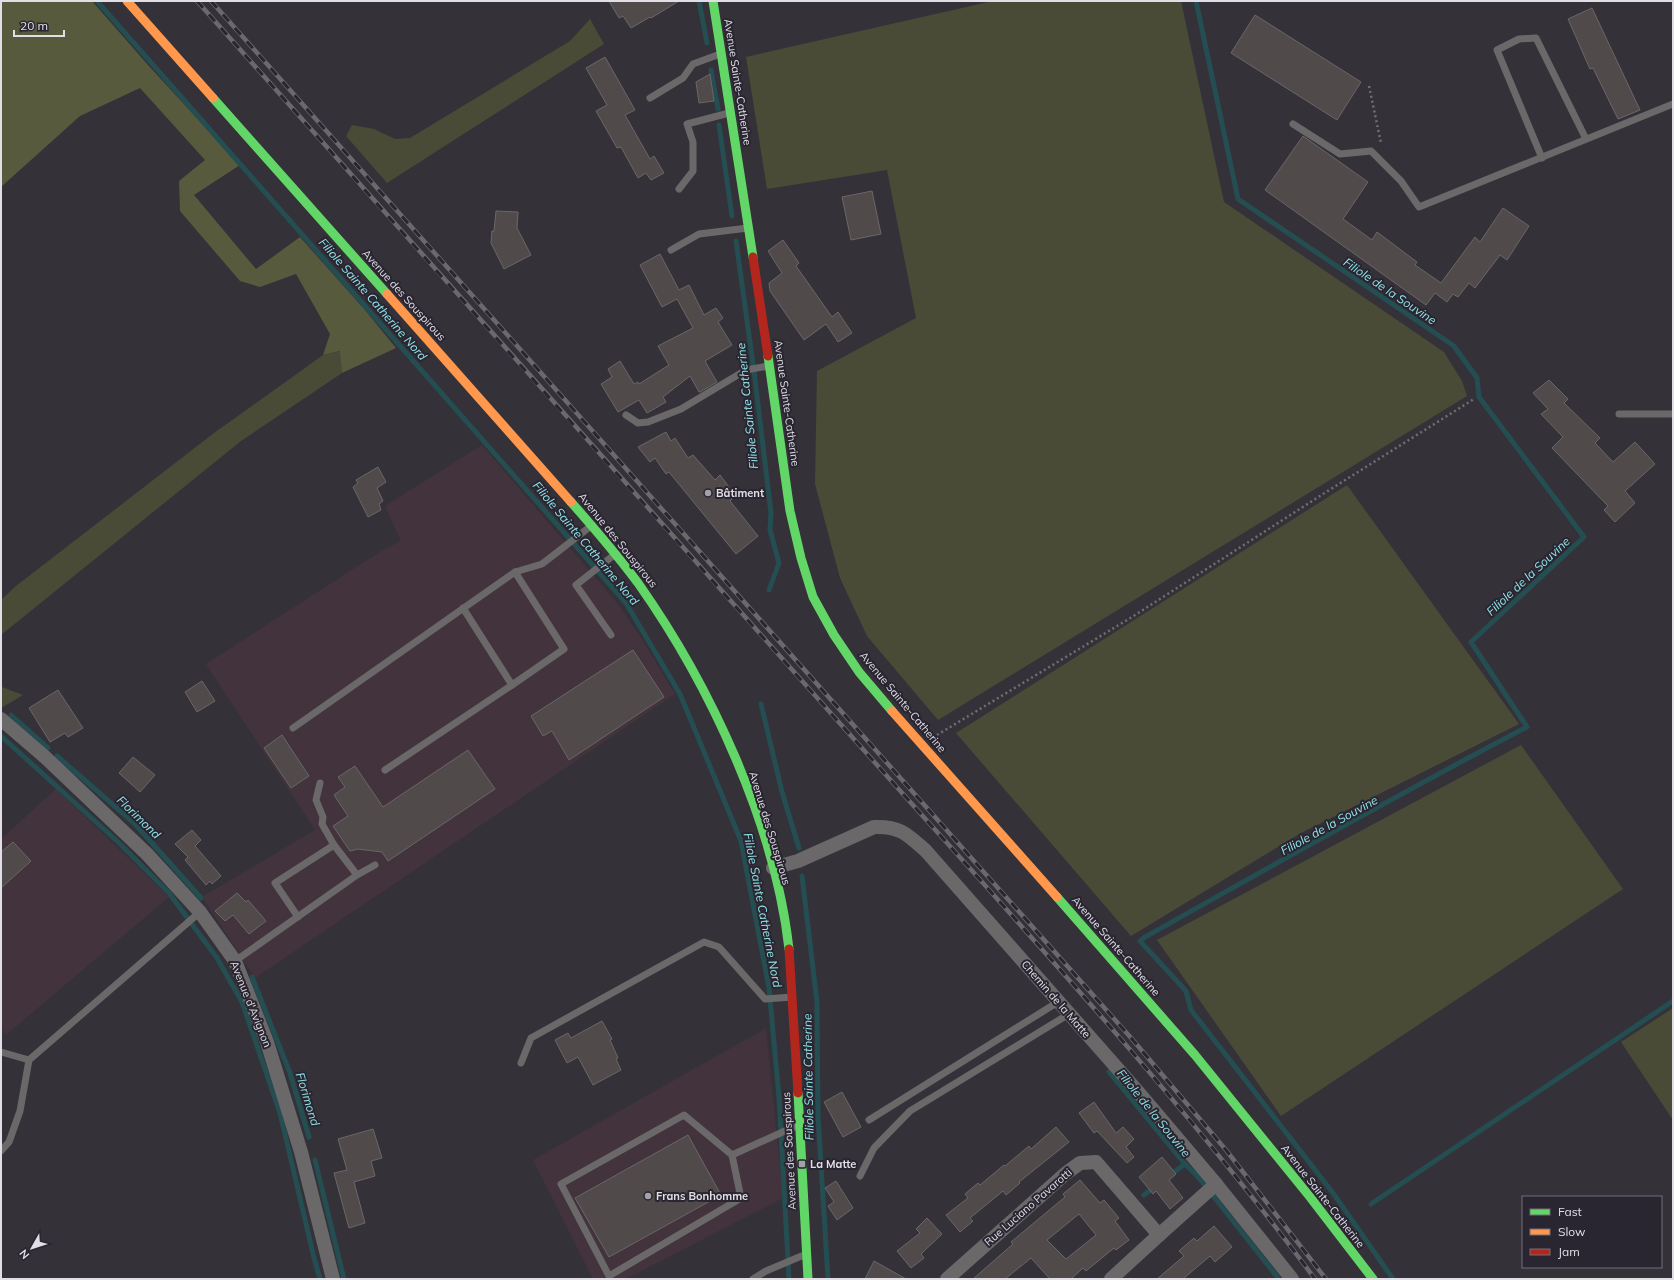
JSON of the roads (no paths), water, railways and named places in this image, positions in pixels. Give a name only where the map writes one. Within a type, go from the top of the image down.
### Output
[{"type":"main road","name":"Avenue des Souspirous","points":[[127,1],[592,525],[644,590],[686,659],[712,708],[736,760],[753,805],[772,868],[786,926],[800,1124],[808,1279]]},
{"type":"main road","name":"Avenue Sainte-Catherine","points":[[714,1],[770,366],[790,511],[801,558],[813,597],[834,635],[859,672],[1195,1055],[1310,1197],[1373,1279]]},
{"type":"street","name":"Avenue d'Avignon","points":[[1,719],[45,757],[147,854],[200,912],[234,962],[267,1042],[301,1152],[333,1279]]},
{"type":"street","name":"Chemin de la Matte","points":[[772,868],[798,862],[874,827],[886,826],[905,833],[926,851],[1069,1014],[1216,1184],[1292,1279]]},
{"type":"street","name":"Rue Luciano Pavarotti","points":[[947,1279],[1065,1174],[1080,1163],[1096,1162],[1159,1235]]},
{"type":"street","points":[[1117,1277],[1159,1235],[1216,1184]]},
{"type":"lane","points":[[1542,158],[1497,50],[1519,39],[1536,38],[1586,139]]},
{"type":"lane","points":[[650,98],[683,78],[693,64],[722,54]]},
{"type":"lane","points":[[1293,124],[1340,154],[1371,152],[1401,181],[1420,207],[1673,104]]},
{"type":"lane","points":[[679,189],[693,171],[693,142],[687,124],[731,113]]},
{"type":"lane","points":[[671,250],[699,234],[748,228]]},
{"type":"lane","points":[[626,415],[638,423],[648,422],[681,409],[746,370],[770,366]]},
{"type":"lane","points":[[1619,414],[1673,414]]},
{"type":"lane","points":[[293,728],[515,572],[542,564],[592,525]]},
{"type":"lane","points":[[611,634],[576,585],[616,554]]},
{"type":"lane","points":[[385,770],[564,649],[515,572]]},
{"type":"lane","points":[[463,608],[512,685]]},
{"type":"lane","points":[[320,783],[316,800],[323,817],[322,824],[334,845],[357,875]]},
{"type":"lane","points":[[298,917],[275,883],[334,845]]},
{"type":"lane","points":[[234,962],[357,875],[374,865]]},
{"type":"lane","points":[[1,1151],[9,1142],[20,1111],[29,1060],[200,912]]},
{"type":"lane","points":[[521,1063],[531,1038],[704,942],[718,947],[765,999],[792,997]]},
{"type":"lane","points":[[869,1120],[1058,1002]]},
{"type":"lane","points":[[860,1176],[874,1148],[910,1111],[1069,1014]]},
{"type":"lane","points":[[1,1052],[29,1060]]},
{"type":"lane","points":[[684,1115],[732,1155],[741,1198],[609,1276],[561,1184],[684,1115]]},
{"type":"lane","points":[[732,1155],[800,1124]]},
{"type":"lane","points":[[753,1279],[766,1271],[806,1254]]},
{"type":"waterway","name":"Filiole Sainte Catherine Nord","points":[[97,1],[626,603],[680,694],[741,841],[769,988],[779,1097],[789,1279]]},
{"type":"waterway","name":"Filiole Sainte Catherine","points":[[699,1],[707,43]]},
{"type":"waterway","name":"Filiole de la Souvine","points":[[1196,1],[1238,199],[1454,346],[1477,378],[1479,397],[1584,537],[1471,642],[1527,727],[1335,830],[1140,941],[1186,991],[1191,1010],[1333,1193],[1393,1279]]},
{"type":"waterway","name":"Filiole Sainte Catherine","points":[[711,70],[718,109]]},
{"type":"waterway","name":"Filiole Sainte Catherine","points":[[719,125],[732,216]]},
{"type":"waterway","name":"Filiole Sainte Catherine","points":[[736,241],[754,371],[771,513],[770,530],[779,563],[769,590]]},
{"type":"waterway","name":"Filiole Sainte Catherine","points":[[761,704],[782,792],[799,848]]},
{"type":"waterway","name":"Florimond","points":[[11,715],[48,748]]},
{"type":"waterway","points":[[1,736],[118,842],[169,893],[217,958],[242,1002],[280,1113],[320,1279]]},
{"type":"waterway","name":"Florimond","points":[[57,756],[135,824],[201,898]]},
{"type":"waterway","name":"Filiole Sainte Catherine","points":[[802,876],[817,1002],[818,1116],[828,1279]]},
{"type":"waterway","name":"Florimond","points":[[252,977],[290,1073],[309,1137]]},
{"type":"waterway","points":[[1371,1204],[1673,1001]]},
{"type":"waterway","name":"Filiole de la Souvine","points":[[1109,1072],[1185,1164],[1170,1175]]},
{"type":"waterway","name":"Florimond","points":[[315,1160],[344,1279]]},
{"type":"waterway","points":[[1185,1164],[1199,1178],[1279,1279]]},
{"type":"waterway","name":"Filiole de la Souvine","points":[[1144,1195],[1156,1186]]},
{"type":"railway","points":[[197,1],[1094,1008],[1207,1141],[1315,1279]]},
{"type":"railway","points":[[211,1],[1132,1039],[1226,1150],[1326,1279]]},
{"type":"place","name":"Bâtiment","points":[[708,493]]},
{"type":"place","name":"La Matte","points":[[802,1164]]},
{"type":"place","name":"Frans Bonhomme","points":[[648,1196]]}]
